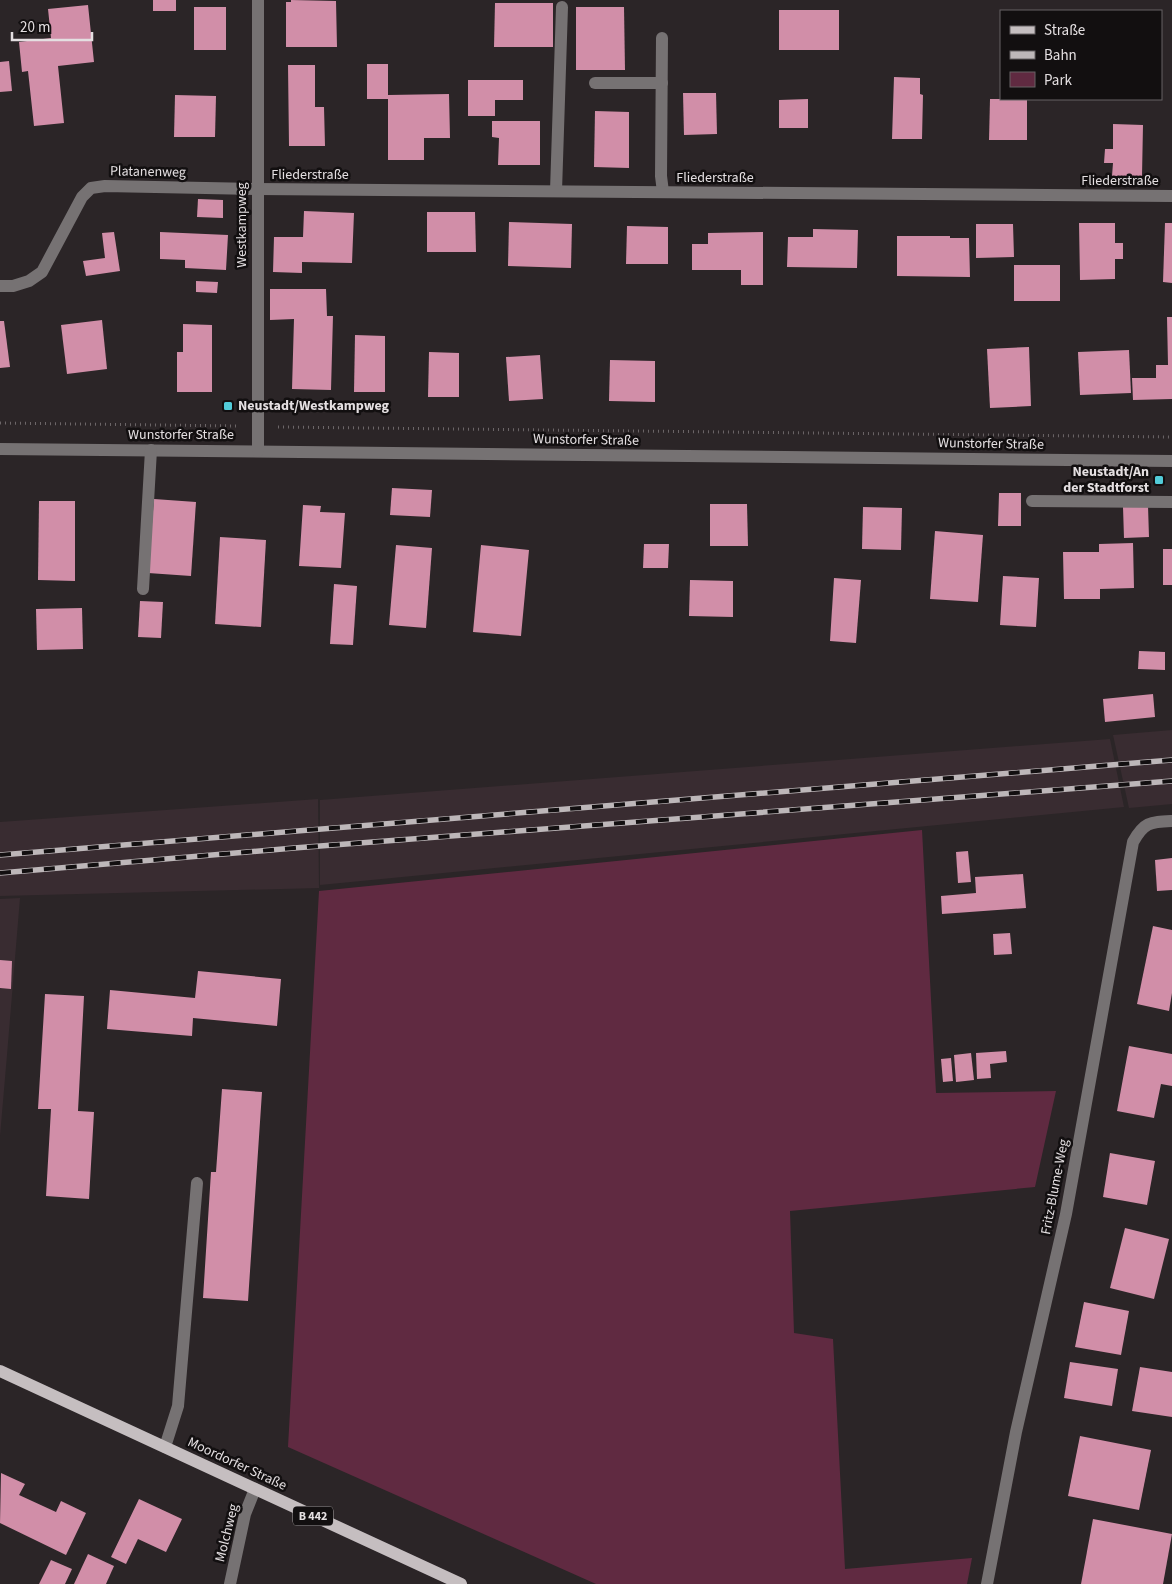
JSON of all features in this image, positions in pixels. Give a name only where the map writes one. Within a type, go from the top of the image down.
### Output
[{"type":"main road","name":"Moordorfer Straße","points":[[0,1371],[461,1584]]},
{"type":"street","name":"Westkampweg","points":[[258,0],[258,451]]},
{"type":"street","points":[[556,192],[562,7]]},
{"type":"street","points":[[662,38],[661,176],[663,192]]},
{"type":"street","points":[[596,83],[662,83]]},
{"type":"street","name":"Platanenweg","points":[[0,286],[12,286],[29,281],[42,272],[82,197],[91,188],[106,186],[258,189]]},
{"type":"street","name":"Fliederstraße","points":[[258,189],[1172,196]]},
{"type":"street","name":"Wunstorfer Straße","points":[[0,449],[1172,461]]},
{"type":"street","points":[[143,589],[151,450]]},
{"type":"street","points":[[1032,501],[1172,502]]},
{"type":"street","name":"Fritz-Blume-Weg","points":[[987,1584],[1016,1432],[1066,1214],[1133,842],[1141,828],[1155,821],[1172,821]]},
{"type":"street","points":[[165,1447],[178,1406],[197,1183]]},
{"type":"street","name":"Molchweg","points":[[230,1584],[245,1514],[255,1489]]},
{"type":"path","points":[[0,423],[1172,437]]},
{"type":"shaded area","points":[[1172,730],[1172,804],[1129,808],[1113,735]]},
{"type":"shaded area","points":[[1110,739],[1124,807],[320,885],[320,800]]},
{"type":"shaded area","points":[[318,799],[319,888],[0,896],[0,822]]},
{"type":"shaded area","points":[[20,898],[7,1055],[0,1136],[0,899]]},
{"type":"green space","points":[[922,830],[936,1093],[1056,1091],[1035,1187],[790,1211],[794,1333],[833,1339],[845,1569],[972,1558],[967,1584],[596,1584],[288,1447],[319,891]]},
{"type":"building","points":[[153,0],[176,0],[176,11],[153,11]]},
{"type":"building","points":[[291,0],[336,1],[337,47],[286,47],[286,2],[291,2]]},
{"type":"building","points":[[495,3],[553,3],[553,47],[494,47]]},
{"type":"building","points":[[88,5],[94,62],[58,66],[64,123],[34,126],[28,71],[22,72],[19,42],[51,38],[48,9]]},
{"type":"building","points":[[194,7],[226,7],[226,50],[194,50]]},
{"type":"building","points":[[576,7],[624,7],[625,70],[576,70]]},
{"type":"building","points":[[779,10],[839,10],[839,50],[779,50]]},
{"type":"building","points":[[9,61],[12,91],[0,92],[0,62]]},
{"type":"building","points":[[367,64],[388,64],[388,95],[449,94],[450,138],[424,138],[424,160],[388,160],[388,99],[367,99]]},
{"type":"building","points":[[288,65],[315,65],[315,107],[324,107],[325,146],[289,146]]},
{"type":"building","points":[[894,77],[920,78],[920,94],[923,95],[922,139],[892,139]]},
{"type":"building","points":[[468,80],[523,80],[523,100],[495,100],[495,116],[468,116]]},
{"type":"building","points":[[683,93],[716,93],[717,134],[684,135]]},
{"type":"building","points":[[175,95],[216,96],[215,137],[174,137]]},
{"type":"building","points":[[808,99],[808,128],[779,128],[779,100]]},
{"type":"building","points":[[990,99],[1027,100],[1027,140],[989,140]]},
{"type":"building","points":[[595,111],[629,112],[629,168],[594,167]]},
{"type":"building","points":[[492,121],[540,121],[540,165],[498,165],[499,138],[492,137]]},
{"type":"building","points":[[1113,124],[1143,125],[1142,176],[1112,176],[1113,163],[1104,163],[1105,149],[1113,149]]},
{"type":"building","points":[[198,199],[223,200],[223,218],[197,217]]},
{"type":"building","points":[[304,211],[354,213],[352,263],[302,262],[302,273],[273,272],[274,237],[303,237]]},
{"type":"building","points":[[427,212],[475,212],[476,252],[427,252]]},
{"type":"building","points":[[509,222],[572,224],[571,268],[508,266]]},
{"type":"building","points":[[1079,223],[1115,223],[1115,243],[1123,243],[1123,259],[1115,259],[1115,279],[1080,280]]},
{"type":"building","points":[[1165,223],[1172,223],[1172,283],[1163,282]]},
{"type":"building","points":[[976,224],[1013,224],[1014,257],[976,258]]},
{"type":"building","points":[[627,226],[668,227],[668,264],[626,264]]},
{"type":"building","points":[[813,229],[858,230],[857,268],[787,267],[788,237],[813,237]]},
{"type":"building","points":[[114,232],[120,271],[86,276],[83,261],[105,258],[102,233]]},
{"type":"building","points":[[160,232],[228,235],[226,270],[185,268],[185,260],[160,259]]},
{"type":"building","points":[[763,232],[763,285],[741,285],[741,270],[692,270],[692,244],[708,244],[708,233]]},
{"type":"building","points":[[897,236],[969,238],[970,277],[897,276]]},
{"type":"building","points":[[1014,265],[1060,265],[1060,301],[1014,301]]},
{"type":"building","points":[[196,281],[218,282],[217,293],[196,292]]},
{"type":"building","points":[[270,289],[326,289],[327,316],[333,316],[331,390],[292,389],[294,319],[270,320]]},
{"type":"building","points":[[1167,317],[1172,317],[1172,399],[1133,400],[1132,378],[1156,378],[1156,365],[1168,365]]},
{"type":"building","points":[[102,320],[107,369],[67,374],[61,325]]},
{"type":"building","points":[[0,321],[4,321],[10,367],[0,368]]},
{"type":"building","points":[[183,324],[212,325],[212,392],[177,392],[177,352],[183,352]]},
{"type":"building","points":[[355,335],[385,336],[385,392],[354,392]]},
{"type":"building","points":[[1029,347],[1031,406],[990,408],[987,349]]},
{"type":"building","points":[[1129,350],[1131,393],[1080,395],[1078,352]]},
{"type":"building","points":[[429,352],[459,353],[459,397],[428,397]]},
{"type":"building","points":[[540,355],[543,399],[509,401],[506,357]]},
{"type":"building","points":[[610,360],[655,361],[655,402],[609,401]]},
{"type":"building","points":[[392,488],[432,490],[430,517],[390,515]]},
{"type":"building","points":[[999,493],[1021,493],[1021,526],[998,526]]},
{"type":"building","points":[[154,499],[196,502],[191,576],[148,573]]},
{"type":"building","points":[[39,501],[75,501],[75,581],[38,580]]},
{"type":"building","points":[[710,504],[747,504],[748,546],[710,546]]},
{"type":"building","points":[[303,505],[321,506],[320,512],[345,513],[341,568],[299,566]]},
{"type":"building","points":[[1148,506],[1149,537],[1124,538],[1123,507]]},
{"type":"building","points":[[863,507],[902,508],[901,550],[862,549]]},
{"type":"building","points":[[935,531],[983,535],[978,602],[930,599]]},
{"type":"building","points":[[220,537],[266,540],[261,627],[215,624]]},
{"type":"building","points":[[1133,543],[1134,588],[1100,589],[1100,599],[1064,599],[1063,552],[1099,552],[1099,544]]},
{"type":"building","points":[[644,544],[669,544],[668,568],[643,568]]},
{"type":"building","points":[[396,545],[432,548],[426,628],[389,625]]},
{"type":"building","points":[[481,545],[529,550],[521,636],[473,632]]},
{"type":"building","points":[[1163,549],[1172,549],[1172,585],[1163,585]]},
{"type":"building","points":[[1003,576],[1039,578],[1036,627],[1000,625]]},
{"type":"building","points":[[834,578],[861,580],[856,643],[830,641]]},
{"type":"building","points":[[690,580],[733,581],[733,617],[689,616]]},
{"type":"building","points":[[334,584],[357,586],[353,645],[330,644]]},
{"type":"building","points":[[140,601],[163,602],[161,638],[138,637]]},
{"type":"building","points":[[82,608],[83,649],[37,650],[36,609]]},
{"type":"building","points":[[1139,651],[1165,652],[1165,670],[1138,669]]},
{"type":"building","points":[[1153,694],[1155,717],[1105,722],[1103,699]]},
{"type":"building","points":[[968,851],[971,882],[958,883],[956,852]]},
{"type":"building","points":[[1172,858],[1172,890],[1157,891],[1155,860]]},
{"type":"building","points":[[1023,874],[1026,908],[942,914],[941,896],[976,893],[975,877]]},
{"type":"building","points":[[1153,926],[1172,930],[1172,993],[1169,1011],[1137,1004]]},
{"type":"building","points":[[1010,933],[1012,954],[994,955],[993,934]]},
{"type":"building","points":[[0,960],[12,961],[11,989],[0,988]]},
{"type":"building","points":[[198,971],[281,979],[277,1026],[193,1018],[192,1036],[107,1029],[110,990],[195,998]]},
{"type":"building","points":[[45,994],[84,996],[78,1111],[94,1112],[89,1199],[46,1196],[51,1109],[38,1109]]},
{"type":"building","points":[[1129,1046],[1172,1054],[1172,1086],[1161,1084],[1154,1118],[1117,1111]]},
{"type":"building","points":[[1006,1051],[1007,1062],[990,1064],[991,1078],[977,1079],[976,1053]]},
{"type":"building","points":[[971,1053],[974,1080],[956,1082],[954,1055]]},
{"type":"building","points":[[951,1058],[953,1081],[943,1082],[941,1059]]},
{"type":"building","points":[[222,1089],[262,1092],[248,1301],[203,1298],[211,1172],[216,1172]]},
{"type":"building","points":[[1110,1153],[1155,1161],[1147,1205],[1103,1197]]},
{"type":"building","points":[[1125,1228],[1169,1239],[1154,1299],[1110,1288]]},
{"type":"building","points":[[1084,1302],[1129,1311],[1121,1355],[1075,1347]]},
{"type":"building","points":[[1070,1362],[1118,1369],[1112,1406],[1064,1398]]},
{"type":"building","points":[[1140,1367],[1172,1372],[1172,1417],[1132,1411]]},
{"type":"building","points":[[1080,1436],[1151,1450],[1139,1510],[1068,1496]]},
{"type":"building","points":[[1,1473],[25,1484],[19,1495],[56,1512],[61,1501],[86,1513],[66,1555],[0,1523]]},
{"type":"building","points":[[139,1499],[182,1519],[166,1552],[138,1539],[126,1564],[111,1557]]},
{"type":"building","points":[[1093,1519],[1172,1534],[1163,1584],[1081,1584]]},
{"type":"building","points":[[88,1554],[114,1566],[106,1584],[74,1584]]},
{"type":"building","points":[[51,1560],[72,1569],[65,1584],[39,1584]]},
{"type":"railway","points":[[0,855],[1172,760]]},
{"type":"railway","points":[[0,873],[294,848],[1172,781]]},
{"type":"place","name":"Neustadt/Westkampweg","points":[[228,406]]},
{"type":"place","name":"Neustadt/An der Stadtforst","points":[[1159,480]]}]
